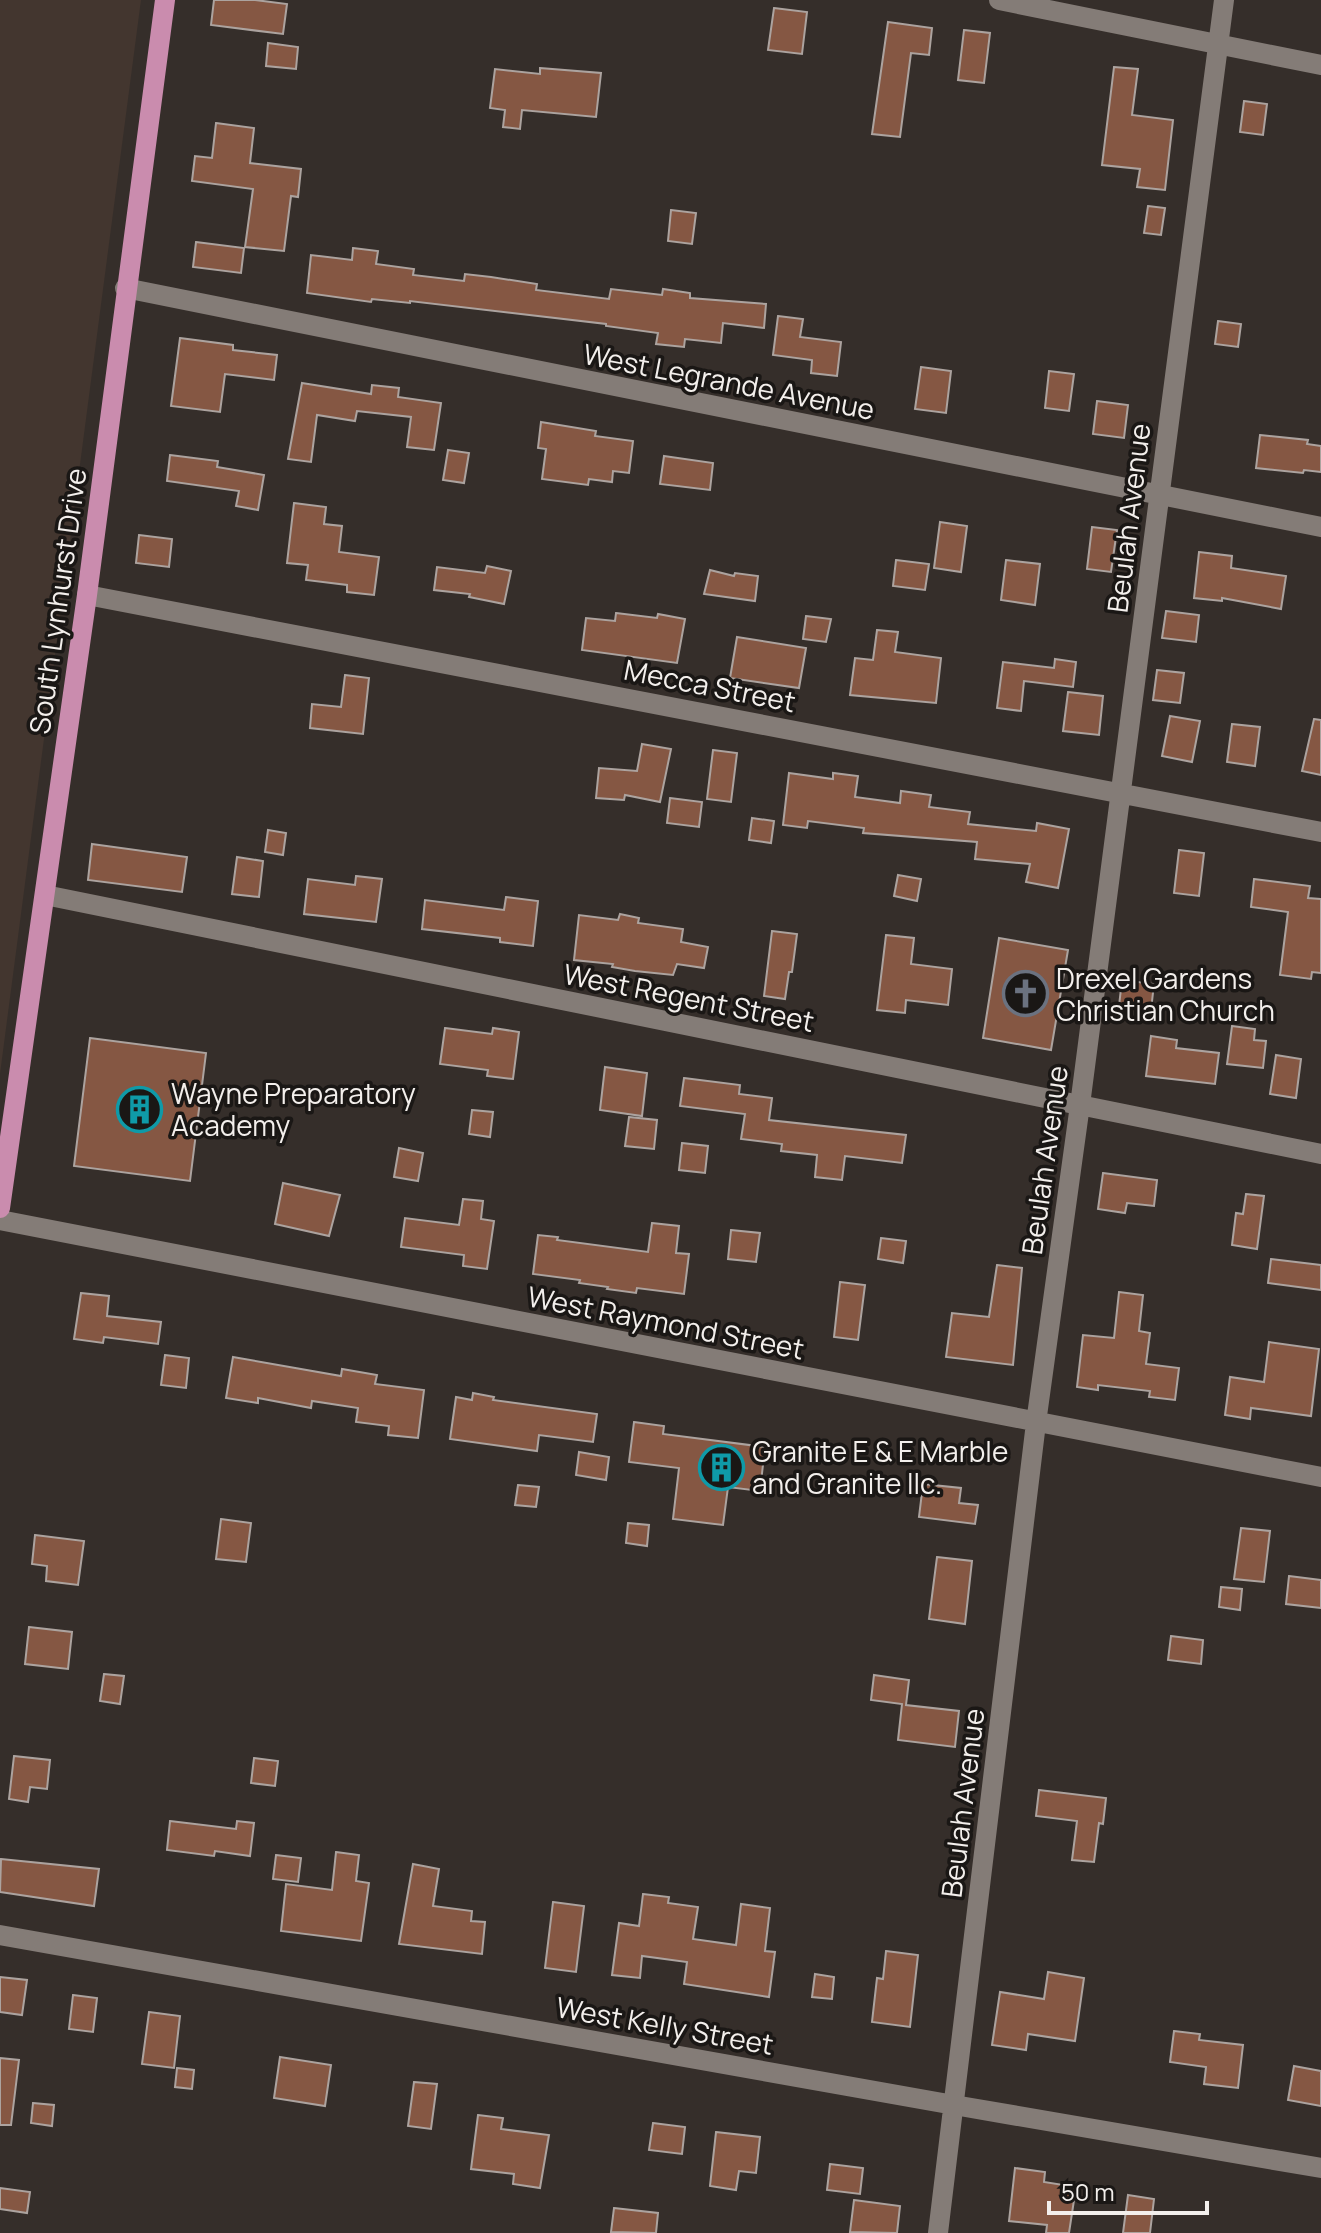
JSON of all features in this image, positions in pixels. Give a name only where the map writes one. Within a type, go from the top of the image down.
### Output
[{"type":"main road","name":"South Lynhurst Drive","points":[[0,1208],[87,595],[165,0]]},
{"type":"street","points":[[999,0],[1321,65]]},
{"type":"street","name":"Beulah Avenue","points":[[938,2233],[1036,1423],[1224,0]]},
{"type":"street","name":"West Legrande Avenue","points":[[125,288],[1321,527]]},
{"type":"street","name":"Mecca Street","points":[[87,595],[1321,832]]},
{"type":"street","name":"West Regent Street","points":[[45,895],[1321,1154]]},
{"type":"street","name":"West Raymond Street","points":[[0,1220],[1321,1477]]},
{"type":"street","name":"West Kelly Street","points":[[0,1935],[1321,2168]]},
{"type":"shaded area","points":[[0,0],[141,0],[0,1074]]},
{"type":"building","points":[[214,0],[287,4],[283,34],[211,25]]},
{"type":"building","points":[[774,8],[807,12],[802,54],[768,50]]},
{"type":"building","points":[[888,22],[932,28],[929,55],[911,53],[900,137],[872,134]]},
{"type":"building","points":[[964,30],[990,33],[984,83],[958,80]]},
{"type":"building","points":[[268,43],[298,47],[296,69],[266,66]]},
{"type":"building","points":[[1114,67],[1138,69],[1132,115],[1173,120],[1165,190],[1137,187],[1140,169],[1102,165]]},
{"type":"building","points":[[540,68],[601,73],[596,117],[522,110],[520,129],[503,127],[505,110],[490,108],[495,69],[540,74]]},
{"type":"building","points":[[1244,101],[1267,104],[1263,135],[1240,132]]},
{"type":"building","points":[[216,123],[254,128],[250,163],[301,169],[298,197],[291,196],[284,251],[245,247],[253,189],[192,181],[195,156],[212,158]]},
{"type":"building","points":[[1148,206],[1165,208],[1161,235],[1144,233]]},
{"type":"building","points":[[671,210],[696,213],[692,244],[668,241]]},
{"type":"building","points":[[196,242],[244,248],[241,273],[193,267]]},
{"type":"building","points":[[353,248],[378,251],[376,264],[414,269],[413,275],[464,281],[465,274],[491,277],[537,284],[536,290],[609,299],[611,289],[662,295],[663,289],[690,293],[690,298],[766,304],[764,328],[723,323],[721,343],[685,339],[684,347],[656,344],[658,333],[606,324],[410,301],[372,299],[371,302],[307,293],[311,255],[352,260]]},
{"type":"building","points":[[778,316],[803,319],[800,337],[841,342],[837,376],[811,373],[812,360],[773,355]]},
{"type":"building","points":[[1218,321],[1241,324],[1238,347],[1215,344]]},
{"type":"building","points":[[180,338],[233,345],[233,350],[277,355],[274,380],[225,374],[220,412],[171,406]]},
{"type":"building","points":[[921,367],[951,371],[946,413],[915,409]]},
{"type":"building","points":[[1049,371],[1074,374],[1069,411],[1045,408]]},
{"type":"building","points":[[302,383],[371,394],[372,385],[399,388],[398,397],[441,403],[434,450],[407,447],[411,417],[357,411],[355,421],[317,415],[311,462],[288,459]]},
{"type":"building","points":[[1097,401],[1128,405],[1124,438],[1093,434]]},
{"type":"building","points":[[541,422],[596,431],[595,436],[633,441],[629,473],[613,471],[612,482],[589,479],[588,485],[542,479],[546,449],[538,448]]},
{"type":"building","points":[[1260,435],[1308,440],[1307,444],[1321,446],[1321,472],[1256,468]]},
{"type":"building","points":[[448,450],[469,453],[464,483],[443,480]]},
{"type":"building","points":[[170,455],[218,461],[217,467],[264,475],[258,510],[236,506],[239,491],[167,481]]},
{"type":"building","points":[[664,456],[713,463],[710,490],[660,484]]},
{"type":"building","points":[[294,503],[326,507],[324,524],[342,526],[339,552],[379,557],[374,595],[347,592],[347,585],[306,580],[308,565],[287,563]]},
{"type":"building","points":[[940,522],[967,526],[961,572],[934,568]]},
{"type":"building","points":[[1092,527],[1117,530],[1111,572],[1087,569]]},
{"type":"building","points":[[139,535],[172,539],[169,567],[136,563]]},
{"type":"building","points":[[1199,552],[1232,556],[1231,568],[1286,576],[1281,609],[1222,598],[1222,601],[1194,598]]},
{"type":"building","points":[[896,560],[929,564],[925,590],[893,586]]},
{"type":"building","points":[[1006,560],[1040,564],[1035,605],[1001,600]]},
{"type":"building","points":[[487,566],[511,571],[504,604],[469,597],[470,594],[434,590],[437,567],[485,573]]},
{"type":"building","points":[[710,570],[734,576],[735,573],[758,576],[755,601],[704,594]]},
{"type":"building","points":[[1166,611],[1199,615],[1196,642],[1162,638]]},
{"type":"building","points":[[616,613],[657,618],[658,614],[685,619],[677,663],[582,650],[586,618],[615,621]]},
{"type":"building","points":[[806,616],[831,619],[826,642],[803,639]]},
{"type":"building","points":[[877,630],[898,632],[895,652],[941,658],[936,703],[850,695],[855,658],[873,660]]},
{"type":"building","points":[[737,637],[806,648],[799,688],[730,678]]},
{"type":"building","points":[[1055,659],[1076,662],[1073,687],[1024,681],[1021,711],[997,708],[1003,662],[1054,668]]},
{"type":"building","points":[[1157,670],[1184,673],[1180,703],[1153,700]]},
{"type":"building","points":[[345,675],[369,678],[363,734],[310,728],[312,704],[341,707]]},
{"type":"building","points":[[1068,692],[1103,696],[1099,735],[1063,731]]},
{"type":"building","points":[[1170,716],[1200,721],[1192,762],[1162,756]]},
{"type":"building","points":[[1314,719],[1321,720],[1321,775],[1302,771]]},
{"type":"building","points":[[1232,724],[1260,727],[1255,766],[1227,762]]},
{"type":"building","points":[[642,744],[671,749],[660,802],[625,795],[624,800],[596,798],[599,768],[637,771]]},
{"type":"building","points":[[713,750],[737,753],[731,802],[707,799]]},
{"type":"building","points":[[789,773],[833,779],[833,773],[858,776],[855,797],[900,803],[901,791],[931,795],[929,807],[970,812],[968,824],[1036,831],[1037,823],[1069,829],[1058,888],[1026,882],[1030,864],[975,859],[977,842],[863,833],[864,828],[808,821],[807,828],[783,825]]},
{"type":"building","points":[[670,798],[702,802],[699,827],[667,823]]},
{"type":"building","points":[[752,818],[774,821],[771,843],[749,840]]},
{"type":"building","points":[[268,830],[286,833],[283,855],[265,852]]},
{"type":"building","points":[[92,844],[187,857],[182,892],[88,880]]},
{"type":"building","points":[[1179,850],[1204,853],[1199,896],[1174,893]]},
{"type":"building","points":[[237,857],[263,861],[259,897],[232,894]]},
{"type":"building","points":[[898,875],[921,879],[917,901],[894,896]]},
{"type":"building","points":[[356,876],[382,879],[376,922],[304,914],[308,879],[355,885]]},
{"type":"building","points":[[1254,879],[1310,886],[1308,898],[1321,899],[1321,973],[1312,972],[1311,979],[1280,975],[1288,912],[1251,907]]},
{"type":"building","points":[[506,897],[538,901],[533,946],[500,942],[500,938],[422,929],[425,900],[504,910]]},
{"type":"building","points":[[620,914],[639,918],[638,923],[683,929],[681,942],[708,947],[704,968],[677,964],[673,975],[574,960],[579,915],[618,920]]},
{"type":"building","points":[[772,931],[797,934],[785,999],[764,996]]},
{"type":"building","points":[[886,935],[914,938],[911,964],[952,969],[948,1005],[906,1000],[905,1013],[877,1010]]},
{"type":"building","name":"Drexel Gardens Christian Church","points":[[999,938],[1068,950],[1051,1050],[983,1038]]},
{"type":"building","points":[[1122,980],[1154,984],[1151,1010],[1119,1006]]},
{"type":"building","points":[[1232,1026],[1255,1029],[1254,1040],[1266,1041],[1263,1068],[1227,1064]]},
{"type":"building","points":[[445,1028],[492,1034],[493,1028],[519,1032],[513,1079],[487,1076],[488,1070],[440,1064]]},
{"type":"building","points":[[1151,1036],[1177,1040],[1176,1048],[1219,1053],[1215,1084],[1146,1076]]},
{"type":"building","name":"Wayne Preparatory Academy","points":[[90,1038],[206,1053],[190,1181],[74,1166]]},
{"type":"building","points":[[1276,1055],[1301,1059],[1296,1098],[1270,1094]]},
{"type":"building","points":[[605,1067],[647,1073],[642,1116],[600,1110]]},
{"type":"building","points":[[684,1078],[740,1085],[739,1094],[772,1098],[769,1120],[906,1135],[902,1163],[845,1156],[842,1180],[815,1177],[817,1155],[781,1151],[782,1144],[741,1139],[745,1114],[680,1106]]},
{"type":"building","points":[[472,1110],[493,1112],[490,1137],[469,1134]]},
{"type":"building","points":[[629,1117],[657,1120],[654,1149],[625,1146]]},
{"type":"building","points":[[682,1143],[708,1146],[705,1173],[679,1170]]},
{"type":"building","points":[[399,1148],[423,1153],[418,1181],[394,1177]]},
{"type":"building","points":[[1103,1173],[1157,1180],[1154,1206],[1127,1203],[1125,1213],[1098,1209]]},
{"type":"building","points":[[283,1183],[340,1195],[329,1236],[275,1224]]},
{"type":"building","points":[[1246,1194],[1264,1196],[1257,1249],[1232,1245],[1236,1213],[1243,1214]]},
{"type":"building","points":[[463,1199],[483,1201],[481,1219],[494,1221],[487,1269],[463,1266],[464,1255],[401,1247],[405,1218],[459,1225]]},
{"type":"building","points":[[652,1223],[679,1226],[676,1253],[689,1254],[684,1294],[637,1288],[636,1293],[579,1283],[580,1280],[533,1274],[538,1235],[648,1252]]},
{"type":"building","points":[[731,1230],[760,1233],[756,1262],[728,1259]]},
{"type":"building","points":[[881,1238],[906,1241],[903,1263],[878,1259]]},
{"type":"building","points":[[1271,1259],[1321,1265],[1321,1290],[1268,1283]]},
{"type":"building","points":[[997,1265],[1022,1268],[1013,1365],[946,1357],[952,1313],[989,1317]]},
{"type":"building","points":[[840,1282],[865,1285],[858,1340],[834,1337]]},
{"type":"building","points":[[1119,1292],[1143,1295],[1139,1331],[1150,1333],[1146,1364],[1179,1368],[1175,1400],[1149,1397],[1150,1391],[1098,1385],[1098,1390],[1077,1387],[1083,1335],[1114,1338]]},
{"type":"building","points":[[81,1293],[109,1296],[107,1316],[161,1322],[158,1344],[104,1337],[103,1343],[74,1339]]},
{"type":"building","points":[[1269,1342],[1319,1349],[1311,1416],[1251,1408],[1250,1419],[1225,1415],[1230,1377],[1264,1382]]},
{"type":"building","points":[[165,1355],[189,1358],[186,1388],[161,1385]]},
{"type":"building","points":[[233,1357],[341,1376],[342,1369],[377,1375],[375,1384],[424,1390],[418,1438],[388,1435],[389,1426],[356,1422],[358,1408],[312,1401],[311,1408],[258,1398],[258,1403],[226,1398]]},
{"type":"building","points":[[473,1393],[494,1397],[493,1400],[597,1414],[593,1442],[539,1435],[537,1451],[450,1439],[456,1397],[472,1400]]},
{"type":"building","name":"Granite E & E Marble and Granite llc.","points":[[634,1422],[664,1426],[663,1434],[765,1447],[760,1491],[728,1487],[723,1525],[673,1519],[679,1468],[629,1462]]},
{"type":"building","points":[[579,1452],[609,1457],[606,1480],[576,1475]]},
{"type":"building","points":[[923,1484],[961,1488],[959,1503],[978,1505],[975,1524],[919,1517]]},
{"type":"building","points":[[518,1485],[539,1487],[536,1507],[515,1505]]},
{"type":"building","points":[[221,1519],[251,1523],[246,1562],[216,1559]]},
{"type":"building","points":[[628,1523],[649,1525],[647,1546],[626,1543]]},
{"type":"building","points":[[1241,1528],[1270,1531],[1264,1582],[1234,1579]]},
{"type":"building","points":[[35,1535],[84,1541],[78,1585],[46,1581],[47,1566],[32,1564]]},
{"type":"building","points":[[937,1557],[972,1561],[965,1624],[929,1619]]},
{"type":"building","points":[[1289,1576],[1321,1580],[1321,1608],[1286,1604]]},
{"type":"building","points":[[1221,1587],[1242,1589],[1240,1610],[1219,1607]]},
{"type":"building","points":[[29,1627],[72,1632],[68,1669],[25,1664]]},
{"type":"building","points":[[1171,1636],[1203,1640],[1201,1664],[1168,1660]]},
{"type":"building","points":[[104,1674],[124,1676],[120,1704],[100,1701]]},
{"type":"building","points":[[874,1675],[909,1680],[906,1705],[959,1711],[955,1747],[898,1740],[902,1704],[871,1700]]},
{"type":"building","points":[[14,1756],[50,1760],[47,1789],[30,1787],[28,1802],[9,1799]]},
{"type":"building","points":[[254,1758],[278,1761],[275,1786],[251,1783]]},
{"type":"building","points":[[1039,1790],[1106,1798],[1094,1862],[1072,1860],[1077,1821],[1036,1816]]},
{"type":"building","points":[[170,1821],[236,1829],[237,1821],[254,1823],[250,1856],[215,1851],[214,1856],[167,1850]]},
{"type":"building","points":[[336,1852],[359,1855],[356,1881],[369,1883],[361,1941],[281,1931],[286,1884],[332,1890]]},
{"type":"building","points":[[276,1855],[301,1858],[298,1882],[273,1879]]},
{"type":"building","points":[[1,1859],[99,1869],[94,1906],[0,1892]]},
{"type":"building","points":[[413,1864],[439,1869],[433,1906],[472,1911],[471,1921],[485,1922],[482,1954],[399,1944]]},
{"type":"building","points":[[643,1894],[669,1897],[668,1903],[698,1907],[693,1939],[736,1945],[741,1904],[770,1908],[765,1951],[775,1952],[769,1997],[684,1984],[687,1962],[642,1956],[640,1978],[612,1975],[619,1923],[639,1926]]},
{"type":"building","points":[[553,1902],[584,1906],[576,1972],[545,1968]]},
{"type":"building","points":[[886,1951],[918,1955],[910,2027],[872,2022],[877,1978],[883,1979]]},
{"type":"building","points":[[1048,1972],[1084,1978],[1075,2041],[1028,2034],[1026,2050],[992,2045],[1000,1992],[1044,1999]]},
{"type":"building","points":[[815,1974],[834,1977],[832,1999],[812,1997]]},
{"type":"building","points":[[0,1977],[27,1980],[22,2015],[0,2012]]},
{"type":"building","points":[[73,1995],[97,1998],[93,2032],[69,2029]]},
{"type":"building","points":[[149,2012],[180,2016],[174,2068],[142,2064]]},
{"type":"building","points":[[1174,2031],[1200,2034],[1199,2040],[1243,2045],[1238,2088],[1204,2084],[1206,2067],[1170,2062]]},
{"type":"building","points":[[280,2057],[331,2065],[325,2106],[274,2098]]},
{"type":"building","points":[[0,2058],[19,2060],[11,2125],[0,2125]]},
{"type":"building","points":[[1294,2066],[1321,2071],[1321,2106],[1288,2100]]},
{"type":"building","points":[[177,2068],[194,2070],[192,2089],[175,2087]]},
{"type":"building","points":[[414,2082],[437,2084],[431,2129],[408,2126]]},
{"type":"building","points":[[33,2103],[54,2105],[52,2126],[31,2123]]},
{"type":"building","points":[[478,2115],[503,2118],[501,2129],[549,2135],[540,2188],[513,2184],[514,2174],[471,2169]]},
{"type":"building","points":[[653,2123],[685,2127],[682,2154],[649,2150]]},
{"type":"building","points":[[716,2132],[760,2137],[756,2173],[739,2171],[736,2190],[710,2186]]},
{"type":"building","points":[[830,2164],[863,2168],[860,2194],[827,2190]]},
{"type":"building","points":[[1015,2168],[1045,2172],[1044,2182],[1076,2187],[1069,2233],[1046,2233],[1047,2225],[1009,2221]]},
{"type":"building","points":[[0,2188],[30,2192],[27,2213],[0,2209]]},
{"type":"building","points":[[1128,2195],[1154,2199],[1150,2233],[1123,2233]]},
{"type":"building","points":[[854,2200],[900,2206],[897,2233],[850,2232]]},
{"type":"building","points":[[614,2208],[658,2213],[656,2233],[611,2232]]},
{"type":"place","name":"Drexel Gardens Christian Church","points":[[1025,994]]},
{"type":"place","name":"Wayne Preparatory Academy","points":[[140,1109]]},
{"type":"place","name":"Granite E & E Marble and Granite llc.","points":[[721,1467]]}]
